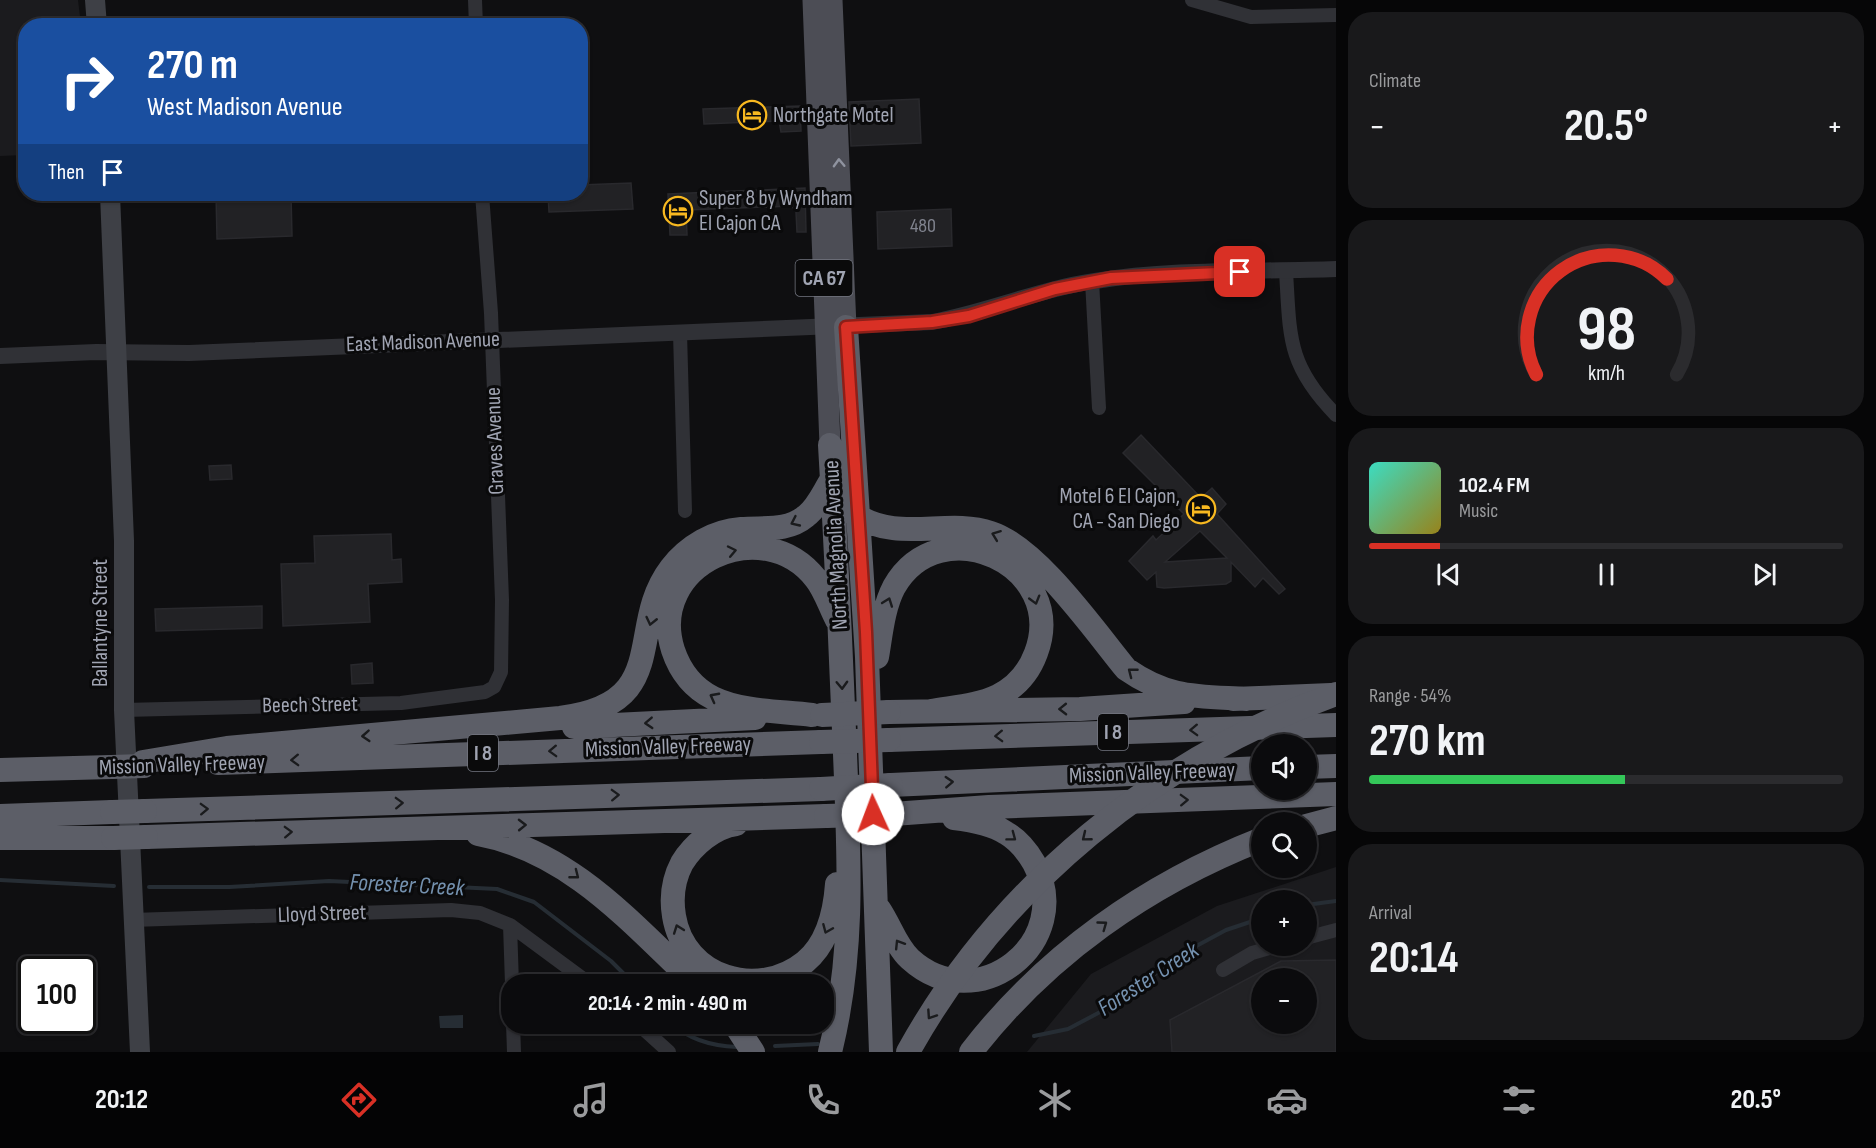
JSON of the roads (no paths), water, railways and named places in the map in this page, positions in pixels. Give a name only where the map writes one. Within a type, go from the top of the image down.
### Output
[{"type":"highway","name":"North Magnolia Avenue","points":[[836,327],[879,706],[876,904],[881,1052]]},
{"type":"highway","name":"North Magnolia Avenue","points":[[830,445],[841,627],[849,854],[847,961],[840,1012],[830,1052]]},
{"type":"highway","points":[[144,764],[226,748],[583,715],[602,709],[617,698],[639,670],[657,595],[678,560],[699,543],[726,532],[782,527],[795,523],[814,508],[832,479]]},
{"type":"highway","points":[[856,515],[871,525],[904,530],[968,529],[989,532],[1007,540],[1030,554],[1126,669],[1145,682],[1180,694],[1247,699]]},
{"type":"highway","points":[[817,715],[725,703],[699,689],[680,668],[675,657],[669,632],[672,605],[684,581],[703,562],[728,550],[758,548],[786,555],[803,566],[820,586],[841,627]]},
{"type":"highway","points":[[879,706],[885,610],[895,586],[922,558],[941,550],[976,549],[995,556],[1014,567],[1033,591],[1041,632],[1033,659],[1025,674],[998,696],[980,703],[931,711]]},
{"type":"highway","points":[[394,734],[817,715],[879,706],[931,711],[1080,708],[1336,695]]},
{"type":"highway","points":[[908,1052],[972,956],[1052,865],[1169,775],[1218,746],[1293,710],[1336,695]]},
{"type":"highway","name":"Mission Valley Freeway","points":[[0,770],[1336,725]]},
{"type":"highway","points":[[1317,767],[1336,766]]},
{"type":"highway","name":"Mission Valley Freeway","points":[[0,816],[821,789],[1251,769]]},
{"type":"highway","points":[[0,838],[113,838],[792,818],[904,814],[989,807],[1336,794]]},
{"type":"highway","points":[[876,904],[905,954],[923,969],[946,980],[973,981],[1000,973],[1022,957],[1039,930],[1043,915],[1042,883],[1029,856],[1017,840],[987,824],[904,814]]},
{"type":"highway","points":[[792,818],[731,825],[717,830],[700,841],[680,866],[672,898],[675,924],[689,952],[713,973],[749,982],[770,980],[806,962],[828,929],[834,909],[837,879],[849,854]]},
{"type":"highway","points":[[1317,823],[1336,818]]},
{"type":"highway","points":[[401,828],[470,833],[498,838],[561,864],[601,896],[685,974]]},
{"type":"highway","points":[[971,1052],[1031,983],[1068,950],[1132,903],[1216,857],[1251,843]]},
{"type":"highway","points":[[993,1052],[1068,950]]},
{"type":"highway","points":[[741,1034],[753,1052]]},
{"type":"main road","points":[[95,0],[96,18]]},
{"type":"main road","name":"North Magnolia Avenue","points":[[813,0],[836,327]]},
{"type":"main road","name":"North Magnolia Avenue","points":[[830,445],[836,327],[832,0]]},
{"type":"main road","name":"Ballantyne Street","points":[[110,201],[124,541],[124,710],[132,920],[140,1052]]},
{"type":"street","points":[[476,0],[476,18]]},
{"type":"street","points":[[1192,0],[1251,17],[1336,15]]},
{"type":"street","name":"Graves Avenue","points":[[482,201],[492,339],[502,600],[501,672],[494,687]]},
{"type":"street","name":"East Madison Avenue","points":[[0,356],[189,353],[932,322],[969,316],[1055,289],[1092,281],[1153,274],[1336,269]]},
{"type":"street","points":[[1286,271],[1290,339],[1296,360],[1315,394],[1336,415]]},
{"type":"street","points":[[1092,281],[1099,408]]},
{"type":"street","points":[[680,333],[685,510]]},
{"type":"street","name":"Beech Street","points":[[124,710],[401,703],[485,692],[494,687]]},
{"type":"street","name":"Lloyd Street","points":[[132,920],[451,910],[480,913],[510,925],[576,974]]},
{"type":"street","points":[[510,925],[512,974]]},
{"type":"street","points":[[1317,935],[1336,930]]},
{"type":"street","points":[[1223,970],[1251,954]]},
{"type":"street","points":[[513,1034],[514,1052]]},
{"type":"street","points":[[649,1034],[669,1052]]},
{"type":"waterway","name":"Forester Creek","points":[[0,880],[114,886]]},
{"type":"waterway","name":"Forester Creek","points":[[149,887],[229,887],[329,881],[497,889],[534,902],[611,961],[624,974]]},
{"type":"waterway","name":"Forester Creek","points":[[1317,904],[1336,901]]},
{"type":"waterway","name":"Forester Creek","points":[[1034,1036],[1068,1029],[1102,1011],[1189,950],[1226,930],[1251,922]]},
{"type":"waterway","name":"Forester Creek","points":[[686,1034],[702,1041],[737,1047]]},
{"type":"waterway","name":"Forester Creek","points":[[775,1046],[818,1044]]},
{"type":"place","name":"Northgate Motel","points":[[752,115]]},
{"type":"place","name":"Super 8 by Wyndham El Cajon CA","points":[[678,211]]},
{"type":"place","name":"Motel 6 El Cajon, CA - San Diego","points":[[1201,509]]}]
